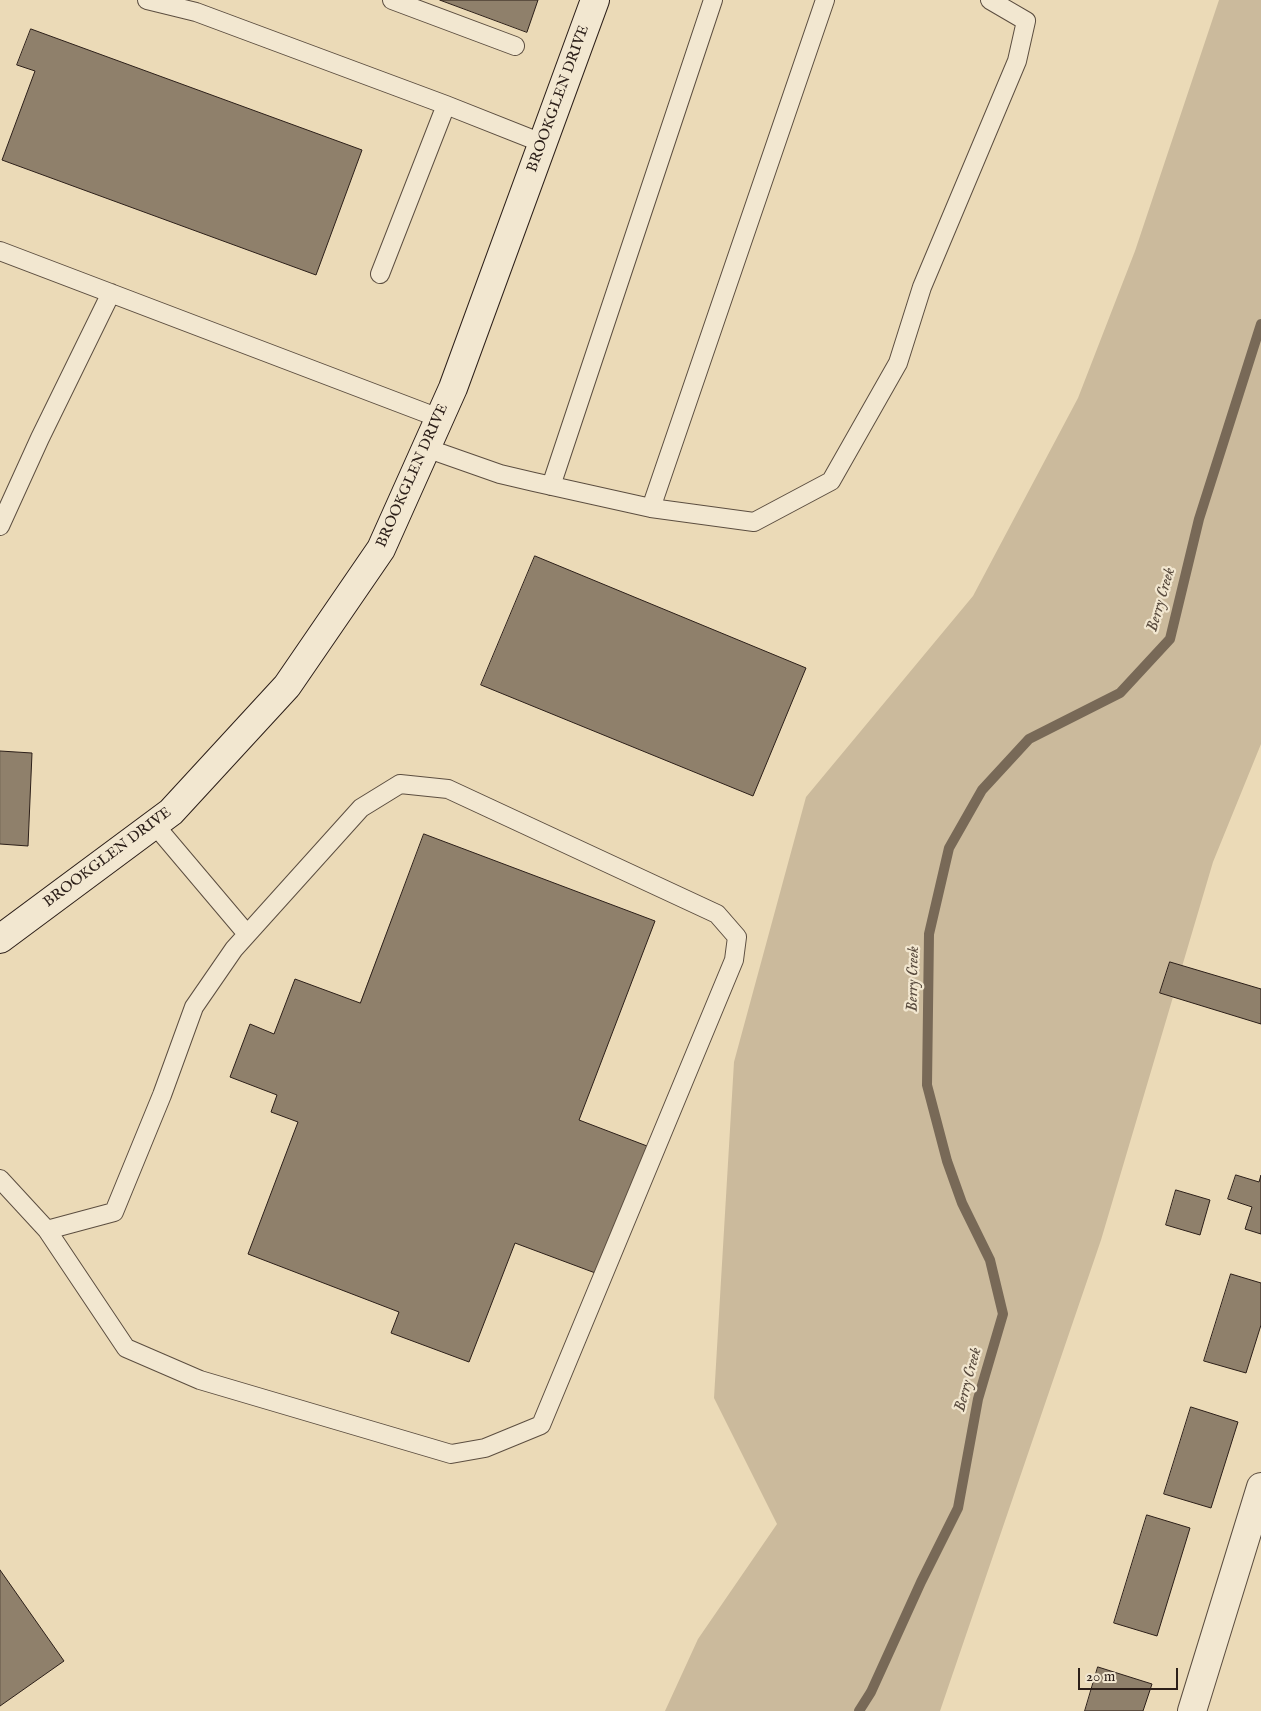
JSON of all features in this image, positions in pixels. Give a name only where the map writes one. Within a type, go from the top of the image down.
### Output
[{"type":"street","name":"BROOKGLEN DRIVE","points":[[3,931],[171,812],[287,686],[381,550],[456,379],[595,0]]},
{"type":"street","points":[[1192,1711],[1261,1487]]},
{"type":"lane","points":[[147,0],[196,12],[446,105],[542,143]]},
{"type":"lane","points":[[392,0],[515,46]]},
{"type":"lane","points":[[551,486],[713,0]]},
{"type":"lane","points":[[651,508],[825,0]]},
{"type":"lane","points":[[426,448],[500,474],[551,486],[651,508],[754,522],[831,481],[898,363],[922,287],[1017,62],[1026,21],[990,0]]},
{"type":"lane","points":[[380,274],[446,105]]},
{"type":"lane","points":[[0,251],[439,418]]},
{"type":"lane","points":[[0,526],[40,438],[111,293]]},
{"type":"lane","points":[[0,1179],[47,1230],[126,1348],[200,1380],[451,1454],[485,1448],[541,1425],[734,960],[737,937],[717,914],[448,789],[400,784],[361,808],[234,949],[194,1007],[162,1095],[114,1212],[47,1230]]},
{"type":"lane","points":[[154,824],[247,934]]},
{"type":"shaded area","points":[[1219,0],[1261,0],[1261,744],[1213,862],[1101,1240],[940,1711],[665,1711],[698,1639],[777,1524],[714,1398],[734,1062],[806,797],[973,596],[1078,398],[1135,251]]},
{"type":"building","points":[[440,0],[538,0],[527,32]]},
{"type":"building","points":[[31,29],[362,150],[316,275],[2,160],[35,71],[17,65]]},
{"type":"building","points":[[535,556],[806,668],[753,796],[481,685]]},
{"type":"building","points":[[0,751],[32,753],[28,846],[0,844]]},
{"type":"building","points":[[424,834],[655,921],[579,1120],[647,1146],[598,1274],[515,1243],[469,1362],[391,1333],[399,1312],[248,1254],[298,1122],[271,1112],[277,1095],[230,1077],[250,1024],[274,1034],[295,979],[360,1003]]},
{"type":"building","points":[[1170,962],[1261,989],[1261,1024],[1160,993]]},
{"type":"building","points":[[1236,1175],[1259,1182],[1261,1175],[1261,1234],[1245,1229],[1252,1207],[1228,1199]]},
{"type":"building","points":[[1176,1190],[1210,1200],[1200,1235],[1166,1225]]},
{"type":"building","points":[[1231,1274],[1261,1283],[1261,1325],[1246,1373],[1204,1361]]},
{"type":"building","points":[[1191,1407],[1238,1422],[1211,1508],[1164,1494]]},
{"type":"building","points":[[1147,1515],[1190,1528],[1157,1636],[1114,1623]]},
{"type":"building","points":[[0,1570],[64,1661],[0,1706]]},
{"type":"building","points":[[1098,1667],[1152,1684],[1143,1711],[1085,1711]]},
{"type":"waterway","name":"Berry Creek","points":[[859,1711],[871,1692],[921,1582],[958,1508],[978,1399],[1003,1314],[990,1260],[962,1203],[947,1161],[927,1085],[929,934],[949,848],[982,790],[1029,739],[1120,693],[1170,639],[1199,519],[1261,324]]}]
